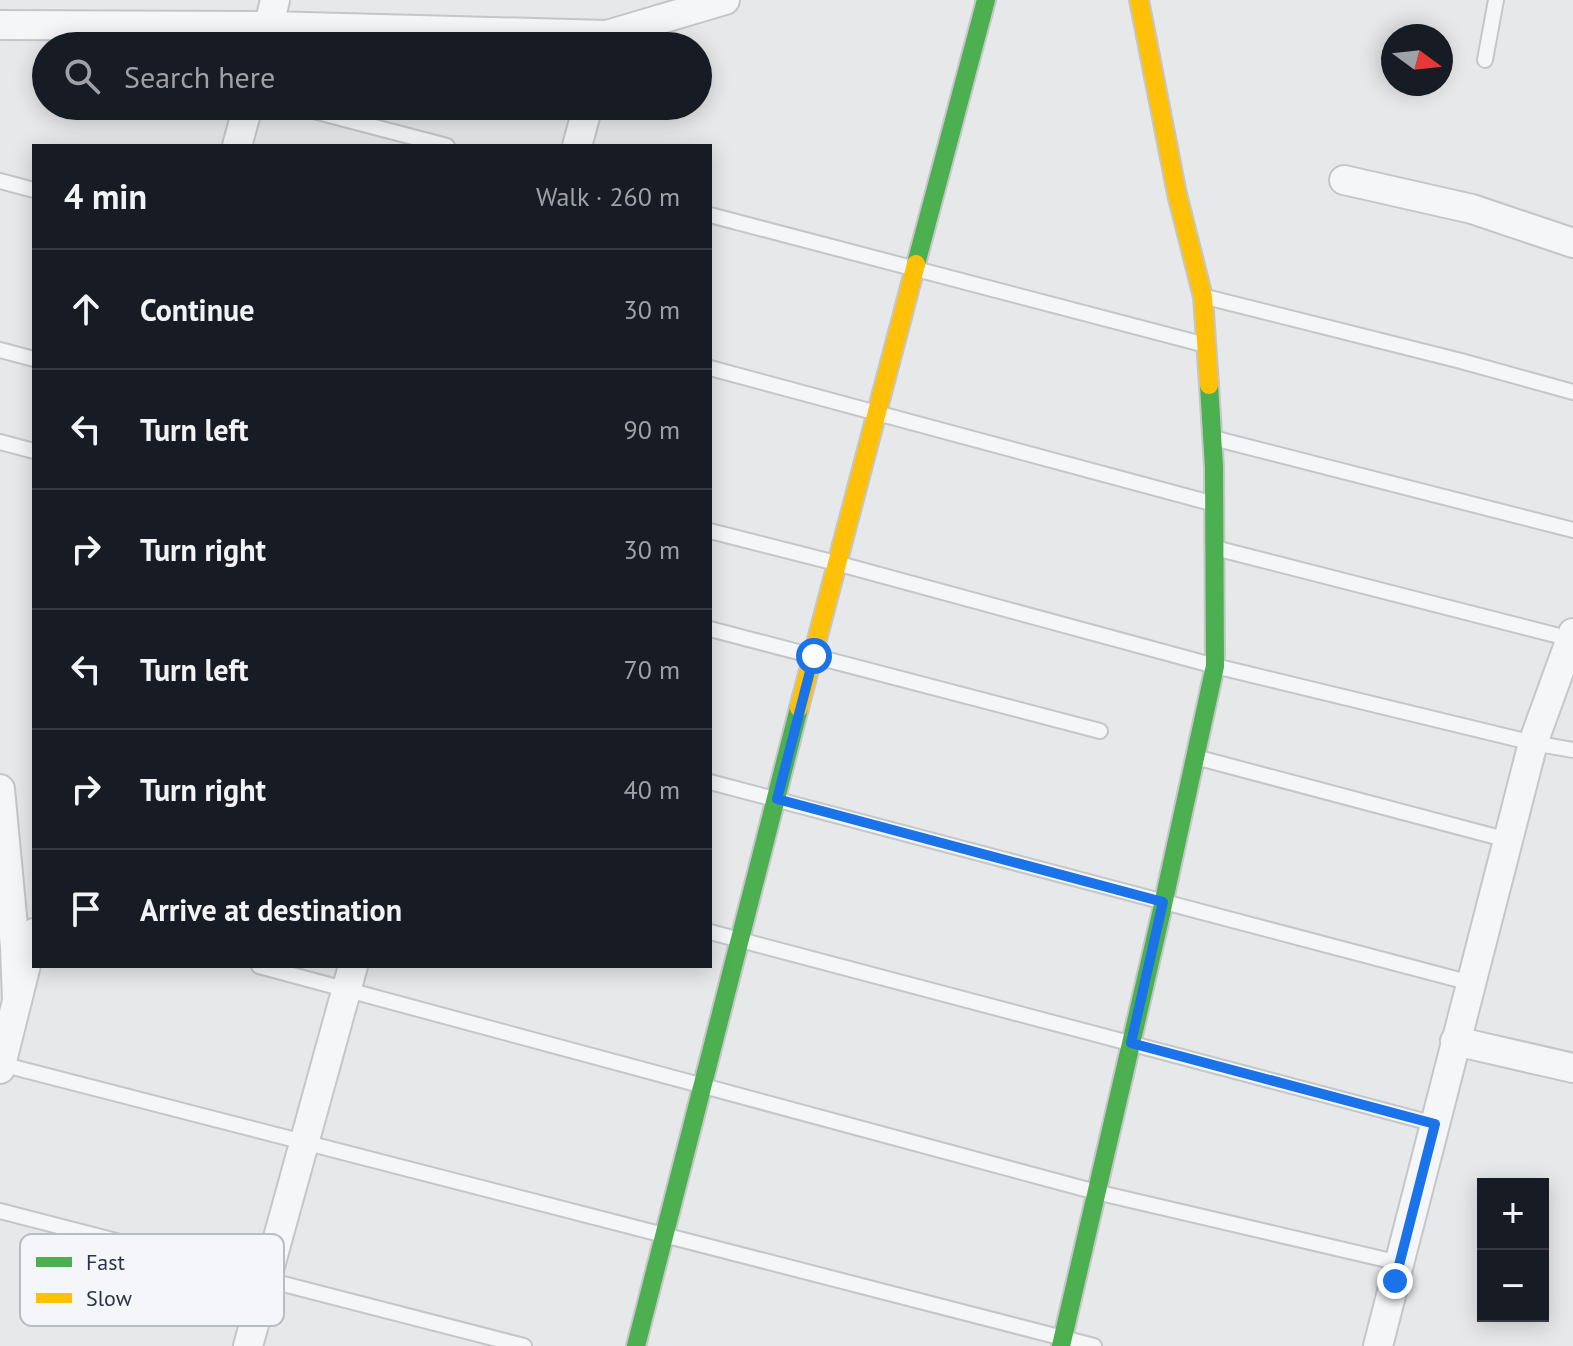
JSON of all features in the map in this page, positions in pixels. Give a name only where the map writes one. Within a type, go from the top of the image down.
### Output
[{"type":"street","points":[[629,32],[725,0]]},
{"type":"street","points":[[636,1346],[836,563],[986,0]]},
{"type":"street","points":[[1062,1342],[1215,666],[1215,504],[1203,297],[1177,194],[1139,0]]},
{"type":"street","points":[[0,25],[269,24],[437,32]]},
{"type":"street","points":[[238,144],[244,120]]},
{"type":"street","points":[[578,144],[584,120]]},
{"type":"street","points":[[1344,180],[1472,209],[1573,243]]},
{"type":"street","points":[[1378,1346],[1533,743],[1572,636]]},
{"type":"street","points":[[0,789],[17,1000]]},
{"type":"street","points":[[1,1066],[32,941]]},
{"type":"street","points":[[280,1234],[350,978]]},
{"type":"street","points":[[1455,1041],[1573,1068]]},
{"type":"street","points":[[248,1346],[254,1326]]},
{"type":"lane","points":[[1485,60],[1496,0]]},
{"type":"lane","points":[[348,120],[439,144]]},
{"type":"lane","points":[[0,181],[32,189]]},
{"type":"lane","points":[[712,216],[1206,346]]},
{"type":"lane","points":[[1203,297],[1573,392]]},
{"type":"lane","points":[[0,350],[32,358]]},
{"type":"lane","points":[[712,369],[1215,504]]},
{"type":"lane","points":[[1212,438],[1573,530]]},
{"type":"lane","points":[[0,442],[32,450]]},
{"type":"lane","points":[[712,532],[1215,666],[1573,750]]},
{"type":"lane","points":[[1216,548],[1572,636]]},
{"type":"lane","points":[[712,630],[1100,731]]},
{"type":"lane","points":[[1195,757],[1508,840]]},
{"type":"lane","points":[[712,783],[1471,983]]},
{"type":"lane","points":[[712,933],[1435,1124]]},
{"type":"lane","points":[[274,968],[350,978],[703,1085],[1096,1192],[1400,1263]]},
{"type":"lane","points":[[1,1066],[664,1235],[1062,1342],[1094,1346]]},
{"type":"lane","points":[[0,1211],[89,1234]]},
{"type":"lane","points":[[284,1284],[524,1346]]},
{"type":"traffic: fast","points":[[916,264],[986,0]]},
{"type":"traffic: fast","points":[[1061,1346],[1215,666],[1214,467],[1209,385]]},
{"type":"traffic: fast","points":[[636,1346],[799,708]]},
{"type":"traffic: slow","points":[[1139,0],[1177,194],[1203,297],[1209,385]]},
{"type":"traffic: slow","points":[[799,708],[916,264]]},
{"type":"route","points":[[814,656],[777,799],[1163,902],[1131,1043],[1435,1124],[1395,1281]]}]
